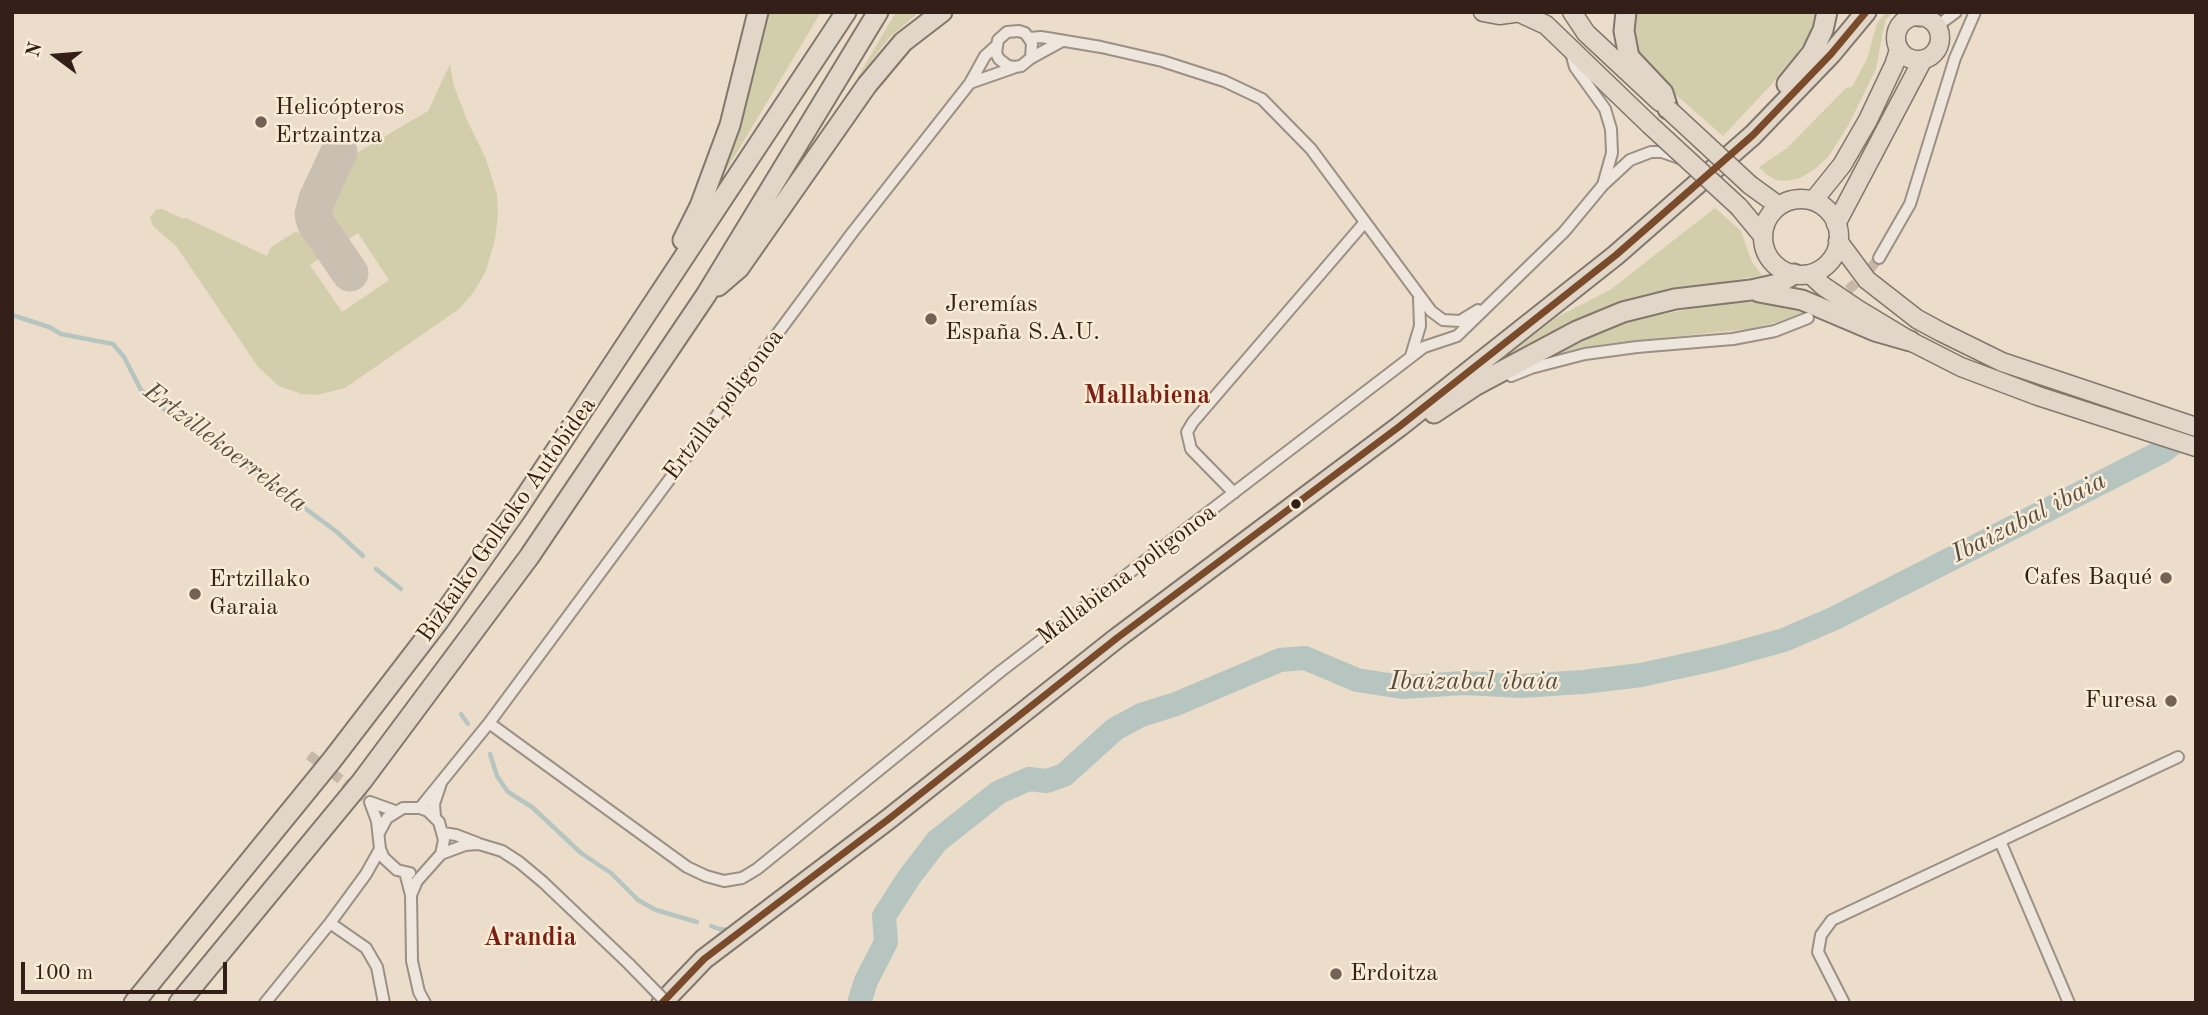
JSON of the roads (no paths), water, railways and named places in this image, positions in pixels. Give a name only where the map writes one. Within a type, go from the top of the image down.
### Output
[{"type":"highway","points":[[650,309],[700,206],[730,125],[758,12]]},
{"type":"highway","name":"Bizkaiko Golkoko Autobidea","points":[[134,1003],[332,760],[438,622],[516,511],[846,12]]},
{"type":"highway","name":"Bizkaiko Golkoko Autobidea","points":[[179,1003],[362,781],[529,557],[706,295],[878,12]]},
{"type":"highway","points":[[706,295],[739,268],[867,85],[903,41],[942,12]]},
{"type":"highway","points":[[1626,12],[1624,31],[1629,57],[1662,93],[1668,109]]},
{"type":"highway","points":[[1646,230],[1682,185],[1789,82],[1812,53],[1823,30],[1827,12]]},
{"type":"highway","points":[[664,1003],[704,959],[890,818],[1128,630],[1399,426],[1646,230],[1753,135],[1831,54],[1866,12]]},
{"type":"highway","points":[[1279,516],[1476,385],[1577,331],[1623,312],[1675,299],[1751,290],[1779,284],[1802,274]]},
{"type":"highway","points":[[1751,290],[1802,300],[1875,331],[1910,341]]},
{"type":"main road","points":[[1483,12],[1499,15],[1520,12],[1546,25],[1739,207],[1763,236]]},
{"type":"main road","points":[[1572,12],[1586,33],[1750,185],[1779,206]]},
{"type":"main road","points":[[1813,201],[1842,165],[1894,65],[1899,50],[1896,37],[1901,24],[1918,14],[1932,20],[1937,26],[1940,44],[1934,55],[1922,61],[1909,59],[1899,50]]},
{"type":"main road","points":[[1802,274],[1829,262],[1837,232],[1922,61]]},
{"type":"main road","points":[[2196,427],[2002,362],[1917,319],[1867,280],[1837,232],[1831,214],[1813,201],[1801,199],[1779,206],[1765,224],[1764,246],[1775,265],[1802,274],[1910,341],[1961,367],[2196,447]]},
{"type":"street","points":[[1937,26],[1956,12]]},
{"type":"street","points":[[1879,258],[1910,204],[1955,58],[1975,12]]},
{"type":"street","points":[[1015,67],[999,59],[996,46],[998,40],[1007,32],[1019,31],[1029,38],[1033,48],[1031,58]]},
{"type":"street","points":[[1029,38],[1041,37],[1162,61],[1224,81],[1262,99],[1311,149],[1419,298],[1443,320],[1460,321],[1499,298],[1564,232],[1603,185],[1630,160],[1651,152],[1662,152],[1688,161]]},
{"type":"street","points":[[966,88],[1027,62],[1062,41]]},
{"type":"street","name":"Ertzilla poligonoa","points":[[420,808],[489,723],[845,242],[966,88],[985,56],[996,46]]},
{"type":"street","points":[[1570,50],[1575,67],[1605,109],[1611,129],[1612,153],[1603,185]]},
{"type":"street","name":"Mallabiena poligonoa","points":[[1234,493],[1191,449],[1187,432],[1365,222]]},
{"type":"street","points":[[1411,356],[1420,326],[1419,298]]},
{"type":"street","name":"Mallabiena poligonoa","points":[[489,723],[687,867],[724,881],[742,878],[757,869],[1019,657],[1411,356],[1424,347],[1457,336],[1499,298]]},
{"type":"street","points":[[1444,406],[1531,368],[1585,354],[1637,346],[1732,340],[1775,331],[1808,318]]},
{"type":"street","points":[[1844,1003],[1818,952],[1821,935],[1832,920],[2178,757]]},
{"type":"street","points":[[441,854],[443,833],[435,817],[434,804],[442,781]]},
{"type":"street","points":[[395,811],[370,802],[379,833],[380,849],[390,866],[405,872],[426,869]]},
{"type":"street","points":[[379,833],[387,818],[395,811],[420,808],[435,817]]},
{"type":"street","points":[[443,833],[502,851],[519,862],[629,964],[664,1003]]},
{"type":"street","points":[[2000,841],[2069,1003]]},
{"type":"street","points":[[411,895],[426,869],[441,854],[465,845],[479,844]]},
{"type":"street","points":[[265,1003],[330,923],[366,874],[380,849]]},
{"type":"street","points":[[366,874],[390,866]]},
{"type":"street","points":[[405,872],[411,895],[412,961],[419,992],[425,1003]]},
{"type":"street","points":[[330,923],[366,948],[377,967],[384,1003]]},
{"type":"waterway","name":"Ertzillekoerreketa","points":[[12,315],[49,327],[61,334],[113,344],[124,357],[141,390],[165,410],[337,532],[363,556]]},
{"type":"waterway","name":"Ibaizabal ibaia","points":[[859,1003],[866,981],[886,942],[884,916],[937,841],[999,792],[1029,779],[1047,781],[1064,775],[1115,729],[1141,715],[1176,704],[1280,660],[1305,658],[1357,680],[1402,687],[1464,683],[1521,686],[1583,682],[1641,675],[1719,658],[1784,640],[1835,618],[2163,451],[2192,428]]},
{"type":"waterway","name":"Ertzillekoerreketa","points":[[376,569],[401,589]]},
{"type":"waterway","name":"Ertzillekoerreketa","points":[[461,714],[468,724]]},
{"type":"waterway","name":"Ertzillekoerreketa","points":[[490,754],[497,776],[508,792],[532,807],[581,853],[611,873],[638,900],[656,910],[697,922]]},
{"type":"waterway","name":"Ertzillekoerreketa","points":[[711,926],[729,930]]},
{"type":"tunnel","points":[[1837,300],[1865,275],[1879,258]]},
{"type":"tunnel","points":[[309,755],[370,802]]},
{"type":"place","name":"Helicópteros Ertzaintza","points":[[261,122]]},
{"type":"place","name":"Jeremías España S.A.U.","points":[[931,319]]},
{"type":"place","name":"Cafes Baqué","points":[[2166,578]]},
{"type":"place","name":"Ertzillako Garaia","points":[[195,594]]},
{"type":"place","name":"Furesa","points":[[2171,701]]},
{"type":"place","name":"Erdoitza","points":[[1336,974]]},
{"type":"district","name":"Mallabiena","points":[[1147,396]]},
{"type":"district","name":"Arandia","points":[[530,938]]}]
